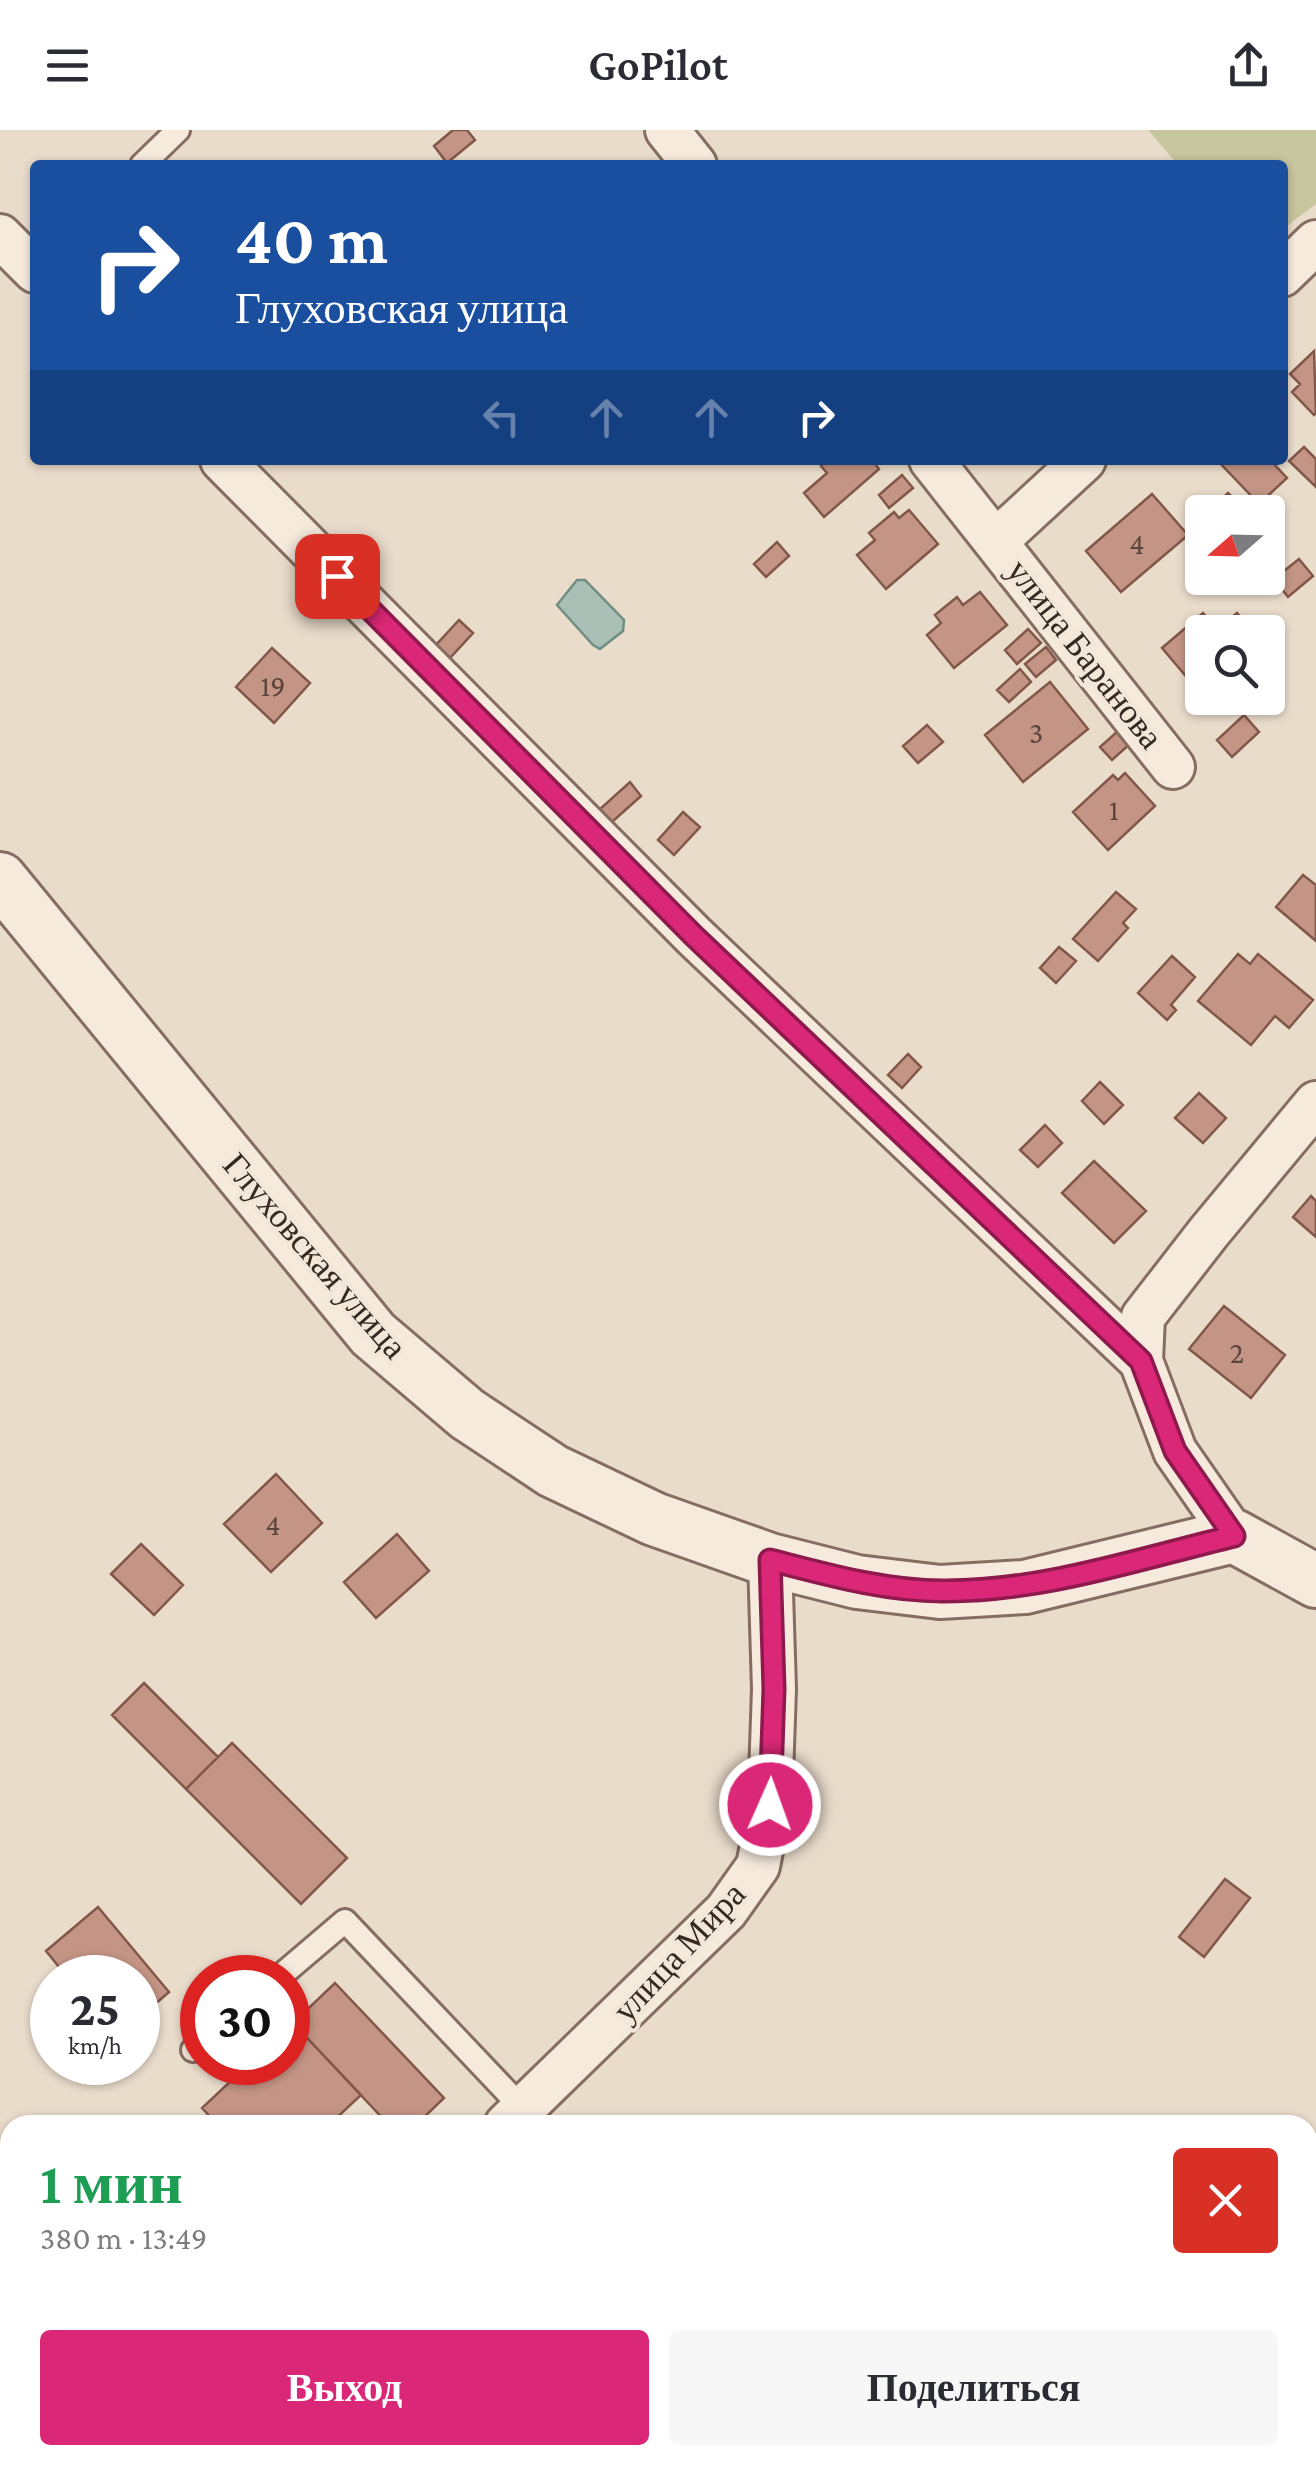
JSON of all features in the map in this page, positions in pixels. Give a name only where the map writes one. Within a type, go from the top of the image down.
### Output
[{"type":"street","points":[[666,130],[690,160]]},
{"type":"street","points":[[1288,270],[1316,242]]},
{"type":"street","points":[[227,465],[694,936],[1141,1361]]},
{"type":"street","name":"улица Баранова","points":[[935,465],[1174,767]]},
{"type":"street","name":"улица Баранова","points":[[996,541],[1079,465]]},
{"type":"street","name":"Глуховская улица","points":[[0,878],[373,1334],[468,1414],[553,1472],[654,1518],[770,1560],[857,1582],[957,1591],[1024,1587],[1234,1536]]},
{"type":"street","points":[[1316,1104],[1144,1317],[1141,1361],[1175,1451],[1234,1536],[1316,1581]]},
{"type":"street","name":"улица Мира","points":[[518,2115],[726,1911],[758,1866],[771,1786],[774,1689],[770,1560]]},
{"type":"lane","points":[[147,160],[178,130]]},
{"type":"lane","points":[[305,1955],[346,1921],[512,2115]]},
{"type":"green space","points":[[1148,130],[1316,130],[1316,204],[1288,225],[1288,160],[1174,160]]},
{"type":"shaded area","points":[[577,580],[585,580],[624,620],[623,631],[600,649],[557,605]]},
{"type":"building","points":[[453,130],[467,130],[475,140],[451,160],[445,160],[434,146]]},
{"type":"building","points":[[1314,351],[1314,415],[1292,392],[1300,384],[1290,374]]},
{"type":"building","points":[[1304,447],[1316,459],[1316,487],[1289,461]]},
{"type":"building","points":[[876,465],[879,469],[824,517],[804,493],[827,473],[821,466]]},
{"type":"building","points":[[1222,465],[1275,465],[1287,478],[1269,495],[1250,495]]},
{"type":"building","points":[[902,475],[913,488],[889,508],[879,495]]},
{"type":"building","points":[[1152,494],[1185,532],[1185,538],[1121,592],[1086,551]]},
{"type":"building","points":[[909,510],[938,544],[886,589],[857,555],[875,540],[869,533],[894,512],[899,518]]},
{"type":"building","points":[[777,542],[789,556],[766,577],[754,564]]},
{"type":"building","points":[[1299,559],[1313,576],[1288,597],[1285,570]]},
{"type":"building","points":[[980,592],[1007,625],[954,668],[927,635],[941,623],[935,615],[957,597],[963,605]]},
{"type":"building","points":[[459,620],[473,633],[450,658],[436,645]]},
{"type":"building","points":[[1185,628],[1185,675],[1162,648]]},
{"type":"building","points":[[1028,629],[1041,643],[1017,664],[1005,650]]},
{"type":"building","points":[[1046,647],[1056,660],[1036,677],[1025,664]]},
{"type":"building","points":[[272,648],[310,683],[274,723],[236,687]]},
{"type":"building","points":[[1020,669],[1031,682],[1009,702],[997,690]]},
{"type":"building","points":[[1050,682],[1088,729],[1023,782],[985,735]]},
{"type":"building","points":[[1244,715],[1259,732],[1232,757],[1217,740]]},
{"type":"building","points":[[927,725],[943,742],[918,763],[903,746]]},
{"type":"building","points":[[1119,730],[1131,743],[1112,760],[1100,747]]},
{"type":"building","points":[[1125,773],[1155,806],[1108,850],[1073,812],[1113,775],[1118,780]]},
{"type":"building","points":[[630,782],[641,796],[612,822],[600,809]]},
{"type":"building","points":[[683,812],[700,827],[674,855],[658,840]]},
{"type":"building","points":[[1303,875],[1316,885],[1316,941],[1276,907]]},
{"type":"building","points":[[1116,892],[1136,909],[1123,923],[1128,928],[1098,961],[1073,939]]},
{"type":"building","points":[[1059,947],[1076,961],[1056,983],[1040,968]]},
{"type":"building","points":[[1238,954],[1250,964],[1258,954],[1313,1000],[1289,1028],[1275,1016],[1251,1045],[1198,1001]]},
{"type":"building","points":[[1172,956],[1195,977],[1171,1005],[1176,1010],[1167,1020],[1138,993]]},
{"type":"building","points":[[908,1054],[921,1067],[902,1088],[888,1075]]},
{"type":"building","points":[[1100,1082],[1123,1105],[1104,1124],[1082,1101]]},
{"type":"building","points":[[1199,1093],[1226,1118],[1203,1143],[1175,1118]]},
{"type":"building","points":[[1045,1125],[1062,1143],[1038,1167],[1020,1150]]},
{"type":"building","points":[[1094,1161],[1146,1211],[1114,1243],[1062,1193]]},
{"type":"building","points":[[1311,1196],[1316,1201],[1316,1237],[1293,1217]]},
{"type":"building","points":[[1224,1306],[1285,1355],[1251,1398],[1189,1349]]},
{"type":"building","points":[[276,1474],[322,1523],[271,1572],[224,1524]]},
{"type":"building","points":[[397,1534],[429,1571],[376,1618],[344,1582]]},
{"type":"building","points":[[141,1544],[183,1585],[154,1615],[111,1574]]},
{"type":"building","points":[[144,1683],[218,1757],[186,1789],[112,1715]]},
{"type":"building","points":[[232,1743],[347,1858],[301,1904],[186,1789]]},
{"type":"building","points":[[1225,1879],[1250,1898],[1204,1957],[1179,1937]]},
{"type":"building","points":[[98,1907],[138,1955],[49,1955],[46,1951]]},
{"type":"building","points":[[160,1981],[169,1992],[160,2000]]},
{"type":"building","points":[[335,1983],[444,2098],[426,2115],[380,2115],[310,2041],[310,2007]]},
{"type":"building","points":[[310,2041],[361,2095],[340,2115],[209,2115],[202,2108],[226,2085],[310,2085]]},
{"type":"route","points":[[337,576],[694,936],[1141,1361],[1175,1451],[1234,1536],[1024,1587],[940,1592],[857,1582],[770,1560],[774,1689],[770,1805]]}]
